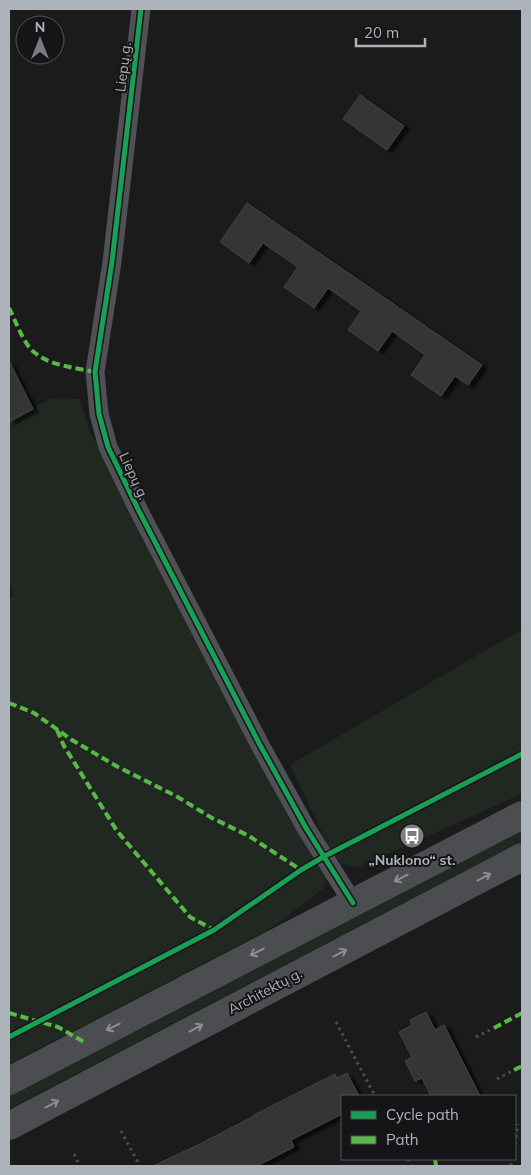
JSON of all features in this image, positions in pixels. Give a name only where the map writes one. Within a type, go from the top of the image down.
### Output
[{"type":"main road","points":[[9,1081],[522,815]]},
{"type":"main road","name":"Architektų g.","points":[[9,1126],[522,857]]},
{"type":"street","name":"Liepų g.","points":[[141,9],[112,262],[95,372],[99,414],[108,447],[138,511],[306,828],[353,903]]},
{"type":"path","points":[[336,1022],[375,1095]]},
{"type":"path","points":[[476,1037],[494,1028]]},
{"type":"path","points":[[496,1079],[514,1070]]},
{"type":"path","points":[[516,1137],[518,1124]]},
{"type":"path","points":[[121,1131],[140,1166]]},
{"type":"path","points":[[74,1154],[80,1166]]},
{"type":"shaded area","points":[[51,398],[80,399],[89,429],[326,871],[326,879],[323,889],[270,929],[9,1064],[9,598],[14,596],[9,585],[9,422]]},
{"type":"shaded area","points":[[522,629],[522,794],[356,868],[341,863],[329,847],[290,765]]},
{"type":"shaded area","points":[[522,830],[522,841],[9,1109],[9,1096]]},
{"type":"building","points":[[360,95],[404,126],[387,150],[343,119]]},
{"type":"building","points":[[247,203],[482,365],[468,385],[455,376],[441,396],[411,375],[425,355],[392,331],[378,351],[348,330],[361,311],[328,288],[314,308],[284,287],[298,267],[263,243],[249,263],[220,242]]},
{"type":"building","points":[[9,361],[33,409],[9,422]]},
{"type":"building","points":[[426,1012],[435,1030],[444,1025],[479,1095],[430,1095],[422,1078],[415,1081],[405,1061],[412,1057],[399,1032],[412,1025],[410,1020]]},
{"type":"building","points":[[347,1073],[358,1095],[341,1095],[341,1115],[291,1140],[294,1147],[257,1166],[153,1166],[200,1144],[335,1074],[337,1078]]},
{"type":"marked path","points":[[9,308],[26,343],[36,353],[60,365],[95,372]]},
{"type":"marked path","points":[[9,703],[34,713],[72,740],[118,767],[176,796],[212,818],[249,836],[301,870]]},
{"type":"marked path","points":[[57,730],[64,746],[117,831],[190,917],[214,930]]},
{"type":"marked path","points":[[9,1013],[58,1027],[84,1042]]},
{"type":"marked path","points":[[494,1028],[522,1013]]},
{"type":"marked path","points":[[514,1070],[522,1066]]},
{"type":"marked path","points":[[435,1160],[436,1166]]},
{"type":"cycle path","points":[[141,9],[112,262],[95,372],[99,414],[108,447],[139,511],[260,745],[306,828],[353,903]]},
{"type":"cycle path","points":[[9,1037],[214,930],[301,870],[325,856],[522,754]]},
{"type":"place","name":"„Nuklono“ st.","points":[[412,836]]}]
